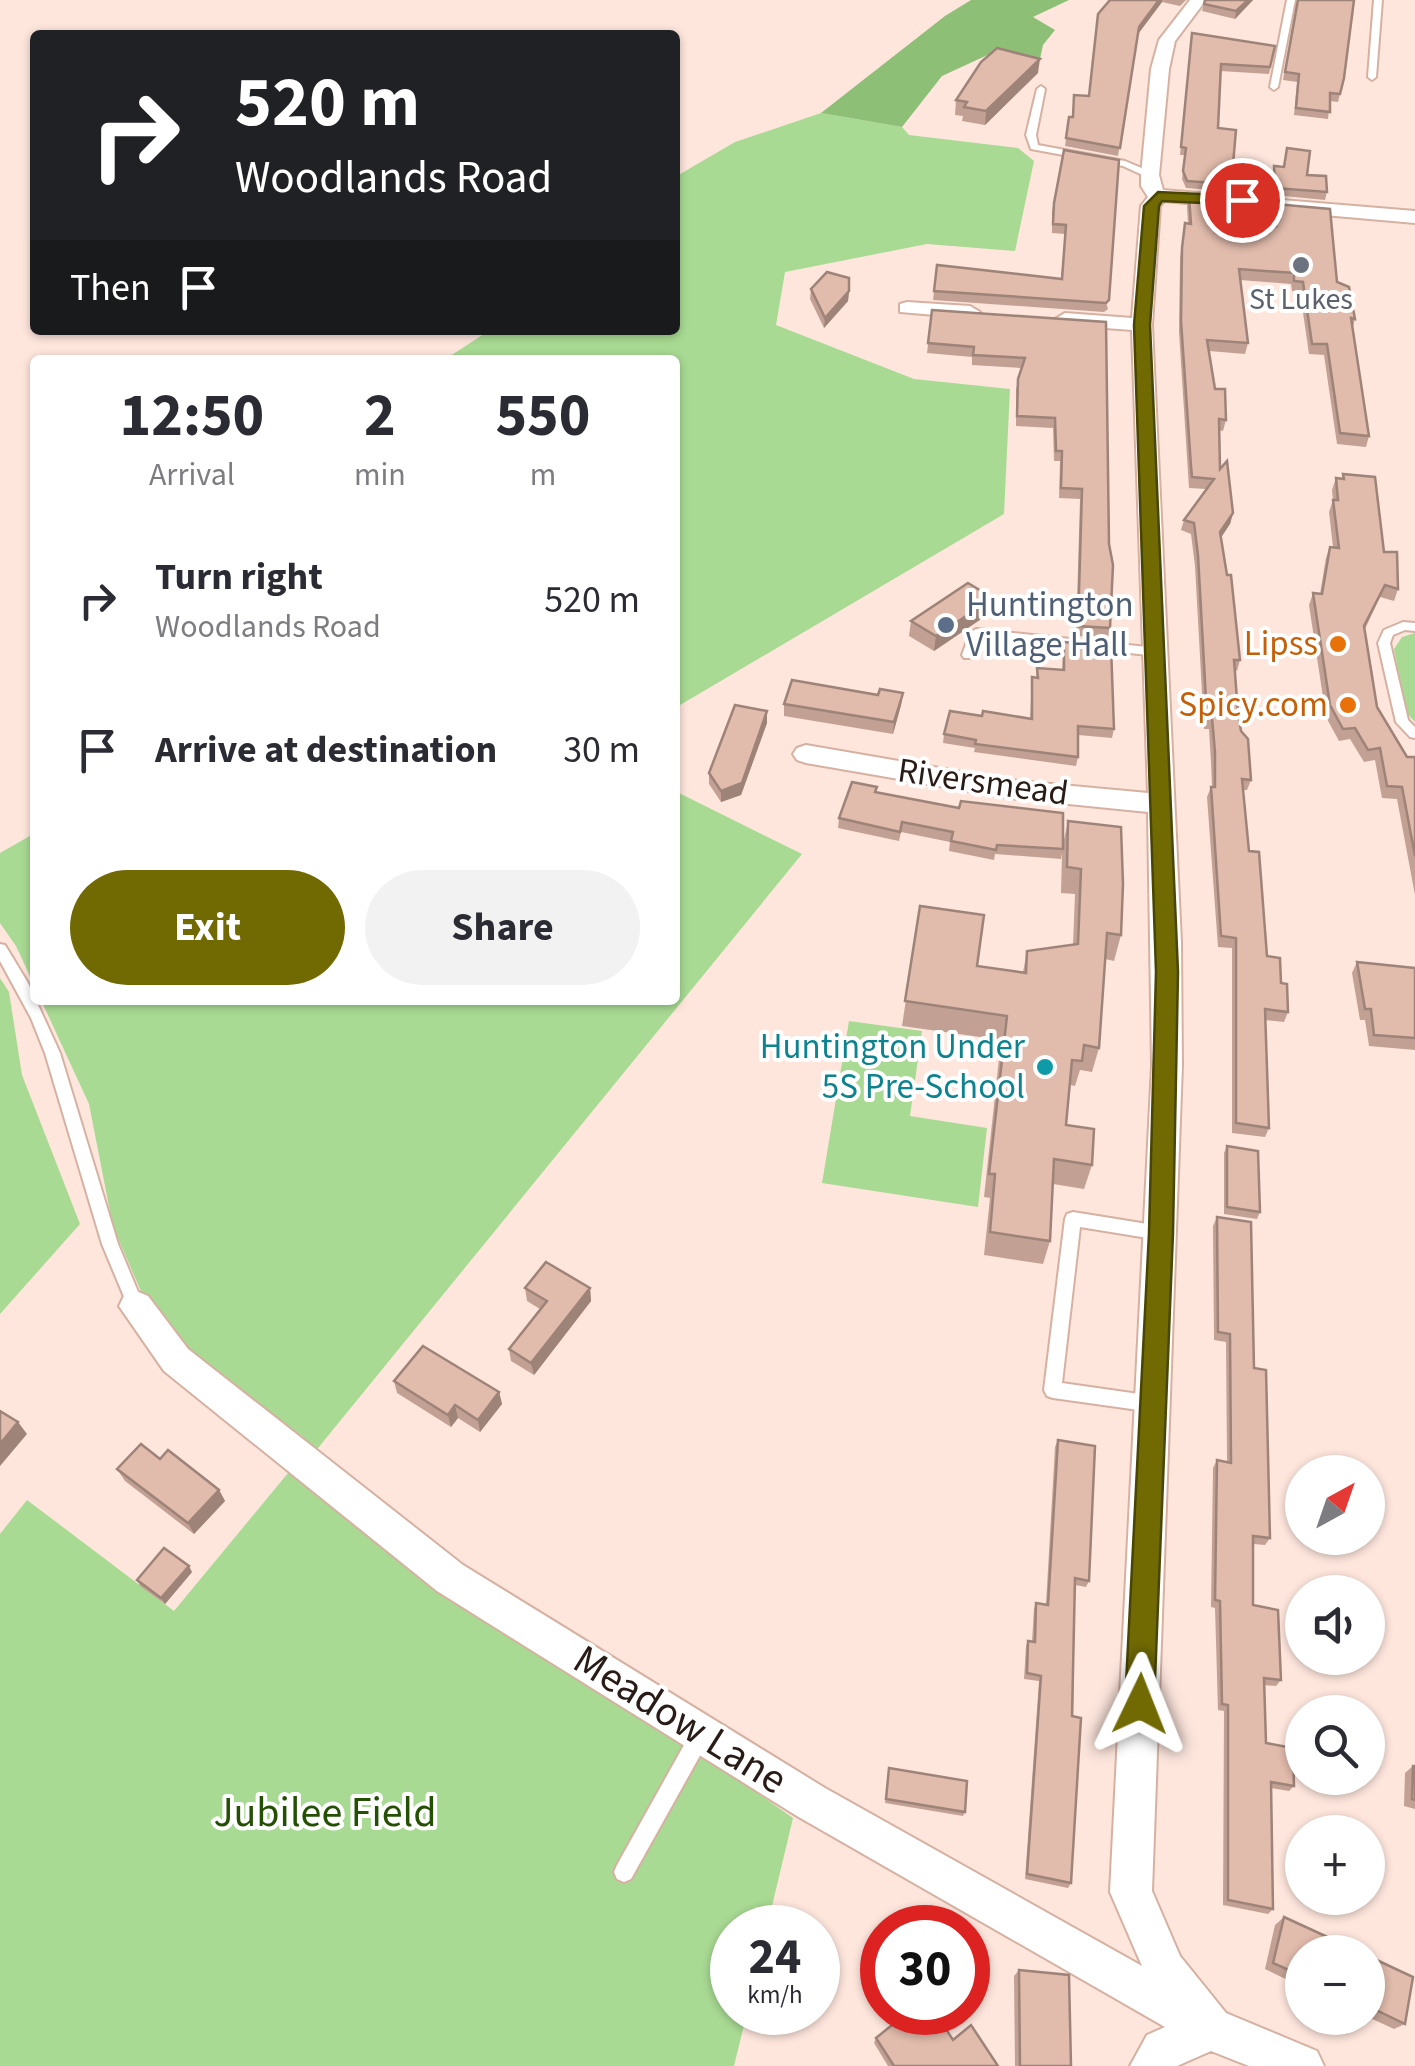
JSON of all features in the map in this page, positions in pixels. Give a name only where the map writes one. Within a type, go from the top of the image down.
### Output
[{"type":"street","points":[[1152,2066],[1162,2050],[1211,2029],[1165,1971],[1131,1892],[1161,1233],[1167,994],[1142,325],[1160,70],[1167,40],[1198,0]]},
{"type":"street","points":[[1154,186],[1172,194],[1415,217]]},
{"type":"street","points":[[907,308],[985,314]]},
{"type":"street","points":[[1044,318],[1142,325]]},
{"type":"street","name":"Riversmead","points":[[806,754],[1009,789],[1162,804]]},
{"type":"street","name":"Meadow Lane","points":[[136,1306],[176,1360],[450,1578],[811,1802],[1211,2029],[1302,2066]]},
{"type":"lane","points":[[1274,88],[1291,0]]},
{"type":"lane","points":[[1372,76],[1378,0]]},
{"type":"lane","points":[[1041,89],[1030,142],[1034,147],[1125,164],[1154,186]]},
{"type":"lane","points":[[1415,626],[1388,632],[1384,643],[1402,722],[1415,734]]},
{"type":"lane","points":[[968,655],[976,633],[1157,652]]},
{"type":"lane","points":[[0,948],[30,998]]},
{"type":"lane","points":[[33,1005],[66,1081],[108,1239],[136,1306]]},
{"type":"lane","points":[[1153,1404],[1053,1390],[1073,1219],[1161,1233]]},
{"type":"lane","points":[[624,1872],[702,1733]]},
{"type":"green space","points":[[971,0],[1069,0],[1033,17],[1055,30],[1043,45],[1040,59],[994,52],[942,76],[902,127],[821,113],[945,16]]},
{"type":"green space","points":[[821,113],[902,127],[909,135],[1018,148],[1034,161],[1015,251],[927,244],[785,272],[776,325],[914,379],[1010,389],[1004,514],[680,705],[680,355],[452,355],[482,335],[680,335],[680,174],[735,142]]},
{"type":"green space","points":[[1415,633],[1415,722],[1406,712],[1394,649],[1402,637]]},
{"type":"green space","points":[[680,793],[802,854],[680,1004]]},
{"type":"green space","points":[[30,836],[30,976],[0,923],[0,853]]},
{"type":"green space","points":[[0,978],[9,992],[22,1075],[80,1224],[0,1314]]},
{"type":"green space","points":[[43,1005],[679,1005],[314,1453],[183,1351],[147,1305],[113,1227],[89,1104]]},
{"type":"green space","points":[[849,1021],[922,1031],[910,1116],[987,1128],[978,1207],[822,1183]]},
{"type":"green space","name":"Jubilee Field","points":[[293,1467],[793,1818],[772,1905],[710,1905],[710,2035],[742,2035],[734,2066],[0,2066],[0,1534],[27,1500],[174,1611]]},
{"type":"building","points":[[1110,0],[1159,0],[1139,27],[1120,148],[1066,138],[1069,117],[1073,117],[1074,95],[1089,96],[1098,14]]},
{"type":"building","points":[[1205,0],[1248,0],[1236,11],[1204,4]]},
{"type":"building","points":[[1298,0],[1354,0],[1344,78],[1340,94],[1330,93],[1330,112],[1296,108],[1299,74],[1285,72]]},
{"type":"building","points":[[1192,33],[1275,46],[1270,67],[1221,64],[1218,128],[1236,130],[1232,176],[1214,175],[1214,183],[1187,181],[1183,171],[1186,148],[1181,147]]},
{"type":"building","points":[[997,48],[1040,59],[986,111],[964,107],[967,102],[956,100],[981,62]]},
{"type":"building","points":[[1287,148],[1310,151],[1307,175],[1326,176],[1327,192],[1275,188],[1274,166],[1284,167]]},
{"type":"building","points":[[1064,150],[1119,160],[1109,300],[1106,303],[934,291],[937,265],[1062,279],[1066,225],[1053,224]]},
{"type":"building","points":[[1189,197],[1216,199],[1218,220],[1276,226],[1276,204],[1330,209],[1337,282],[1349,287],[1355,319],[1351,318],[1369,436],[1340,433],[1327,344],[1312,344],[1303,282],[1294,281],[1294,273],[1239,269],[1248,343],[1207,340],[1215,389],[1225,389],[1226,420],[1219,419],[1220,469],[1227,461],[1233,513],[1220,532],[1227,575],[1231,575],[1240,660],[1234,660],[1238,713],[1241,731],[1248,739],[1251,780],[1242,779],[1249,851],[1259,852],[1267,956],[1280,958],[1281,983],[1287,984],[1288,1012],[1265,1009],[1269,1128],[1236,1123],[1236,938],[1221,936],[1211,787],[1215,787],[1215,752],[1212,718],[1207,718],[1198,555],[1194,523],[1184,520],[1214,479],[1192,477],[1191,466],[1181,321],[1182,248],[1185,223],[1191,224]]},
{"type":"building","points":[[827,272],[849,278],[849,291],[825,318],[811,289]]},
{"type":"building","points":[[932,310],[1106,322],[1109,544],[1113,565],[1110,628],[1078,626],[1082,489],[1061,488],[1062,451],[1056,451],[1055,418],[1017,416],[1018,379],[1025,358],[973,355],[974,347],[928,343]]},
{"type":"building","points":[[1343,474],[1375,477],[1384,552],[1397,552],[1398,589],[1385,585],[1364,626],[1377,707],[1407,757],[1415,757],[1415,856],[1402,787],[1387,786],[1380,748],[1368,750],[1355,728],[1343,729],[1330,705],[1313,593],[1322,594],[1330,547],[1339,548],[1333,500],[1338,500],[1336,478],[1344,479]]},
{"type":"building","points":[[968,583],[993,598],[936,636],[911,621]]},
{"type":"building","points":[[1064,642],[1111,646],[1114,729],[1078,726],[1078,757],[975,744],[976,740],[944,734],[950,711],[982,716],[983,711],[1032,719],[1032,677],[1038,678],[1037,668],[1064,670]]},
{"type":"building","points":[[792,680],[878,695],[880,689],[903,693],[894,722],[784,704]]},
{"type":"building","points":[[735,705],[767,711],[742,783],[721,791],[709,773]]},
{"type":"building","points":[[852,782],[877,787],[875,792],[959,808],[961,801],[1063,813],[1063,849],[997,845],[996,850],[951,841],[953,832],[902,822],[900,832],[839,818]]},
{"type":"building","points":[[1068,821],[1121,827],[1121,935],[1107,933],[1099,1048],[1084,1045],[1082,1061],[1072,1060],[1066,1125],[1094,1129],[1092,1165],[1054,1159],[1050,1241],[990,1232],[995,1174],[989,1174],[1007,1016],[905,1001],[920,906],[984,915],[977,966],[1026,973],[1027,951],[1078,944],[1081,869],[1067,867]]},
{"type":"building","points":[[1357,962],[1415,968],[1415,1038],[1374,1035]]},
{"type":"building","points":[[1227,1146],[1258,1151],[1260,1212],[1227,1207]]},
{"type":"building","points":[[1217,1217],[1251,1222],[1254,1368],[1266,1370],[1270,1538],[1253,1536],[1253,1605],[1278,1610],[1281,1680],[1264,1678],[1266,1743],[1285,1747],[1285,1784],[1271,1782],[1273,1909],[1228,1900],[1228,1705],[1222,1704],[1220,1601],[1215,1600],[1217,1460],[1231,1463],[1230,1334],[1218,1332]]},
{"type":"building","points":[[546,1262],[590,1288],[531,1363],[509,1349],[547,1301],[525,1288]]},
{"type":"building","points":[[423,1346],[499,1392],[478,1420],[455,1405],[448,1415],[394,1381]]},
{"type":"building","points":[[0,1411],[18,1422],[0,1444]]},
{"type":"building","points":[[1058,1440],[1095,1446],[1089,1581],[1075,1578],[1072,1716],[1081,1718],[1071,1883],[1027,1874],[1041,1676],[1027,1673],[1028,1641],[1035,1642],[1036,1603],[1048,1605]]},
{"type":"building","points":[[141,1444],[160,1459],[168,1450],[219,1490],[188,1523],[117,1469]]},
{"type":"building","points":[[164,1548],[189,1566],[161,1598],[137,1580]]},
{"type":"building","points":[[1415,1766],[1415,1800],[1412,1799]]},
{"type":"building","points":[[889,1768],[967,1781],[965,1812],[886,1799]]},
{"type":"building","points":[[1284,1917],[1323,1935],[1285,1935],[1285,1968],[1273,1963]]},
{"type":"building","points":[[1385,1964],[1413,1977],[1405,2024],[1385,2014]]},
{"type":"building","points":[[1019,1970],[1069,1975],[1071,2066],[1020,2066]]},
{"type":"building","points":[[950,2035],[953,2040],[959,2035],[978,2035],[998,2066],[894,2066],[876,2038]]},
{"type":"place","name":"St Lukes","points":[[1301,265]]},
{"type":"place","name":"Huntington Village Hall","points":[[946,625]]},
{"type":"place","name":"Lipss","points":[[1338,644]]},
{"type":"place","name":"Spicy.com","points":[[1348,705]]},
{"type":"place","name":"Huntington Under 5S Pre-School","points":[[1045,1067]]},
{"type":"route","points":[[1140,1704],[1167,1064],[1156,612],[1142,325],[1152,206],[1158,197],[1172,194],[1242,200]]}]
